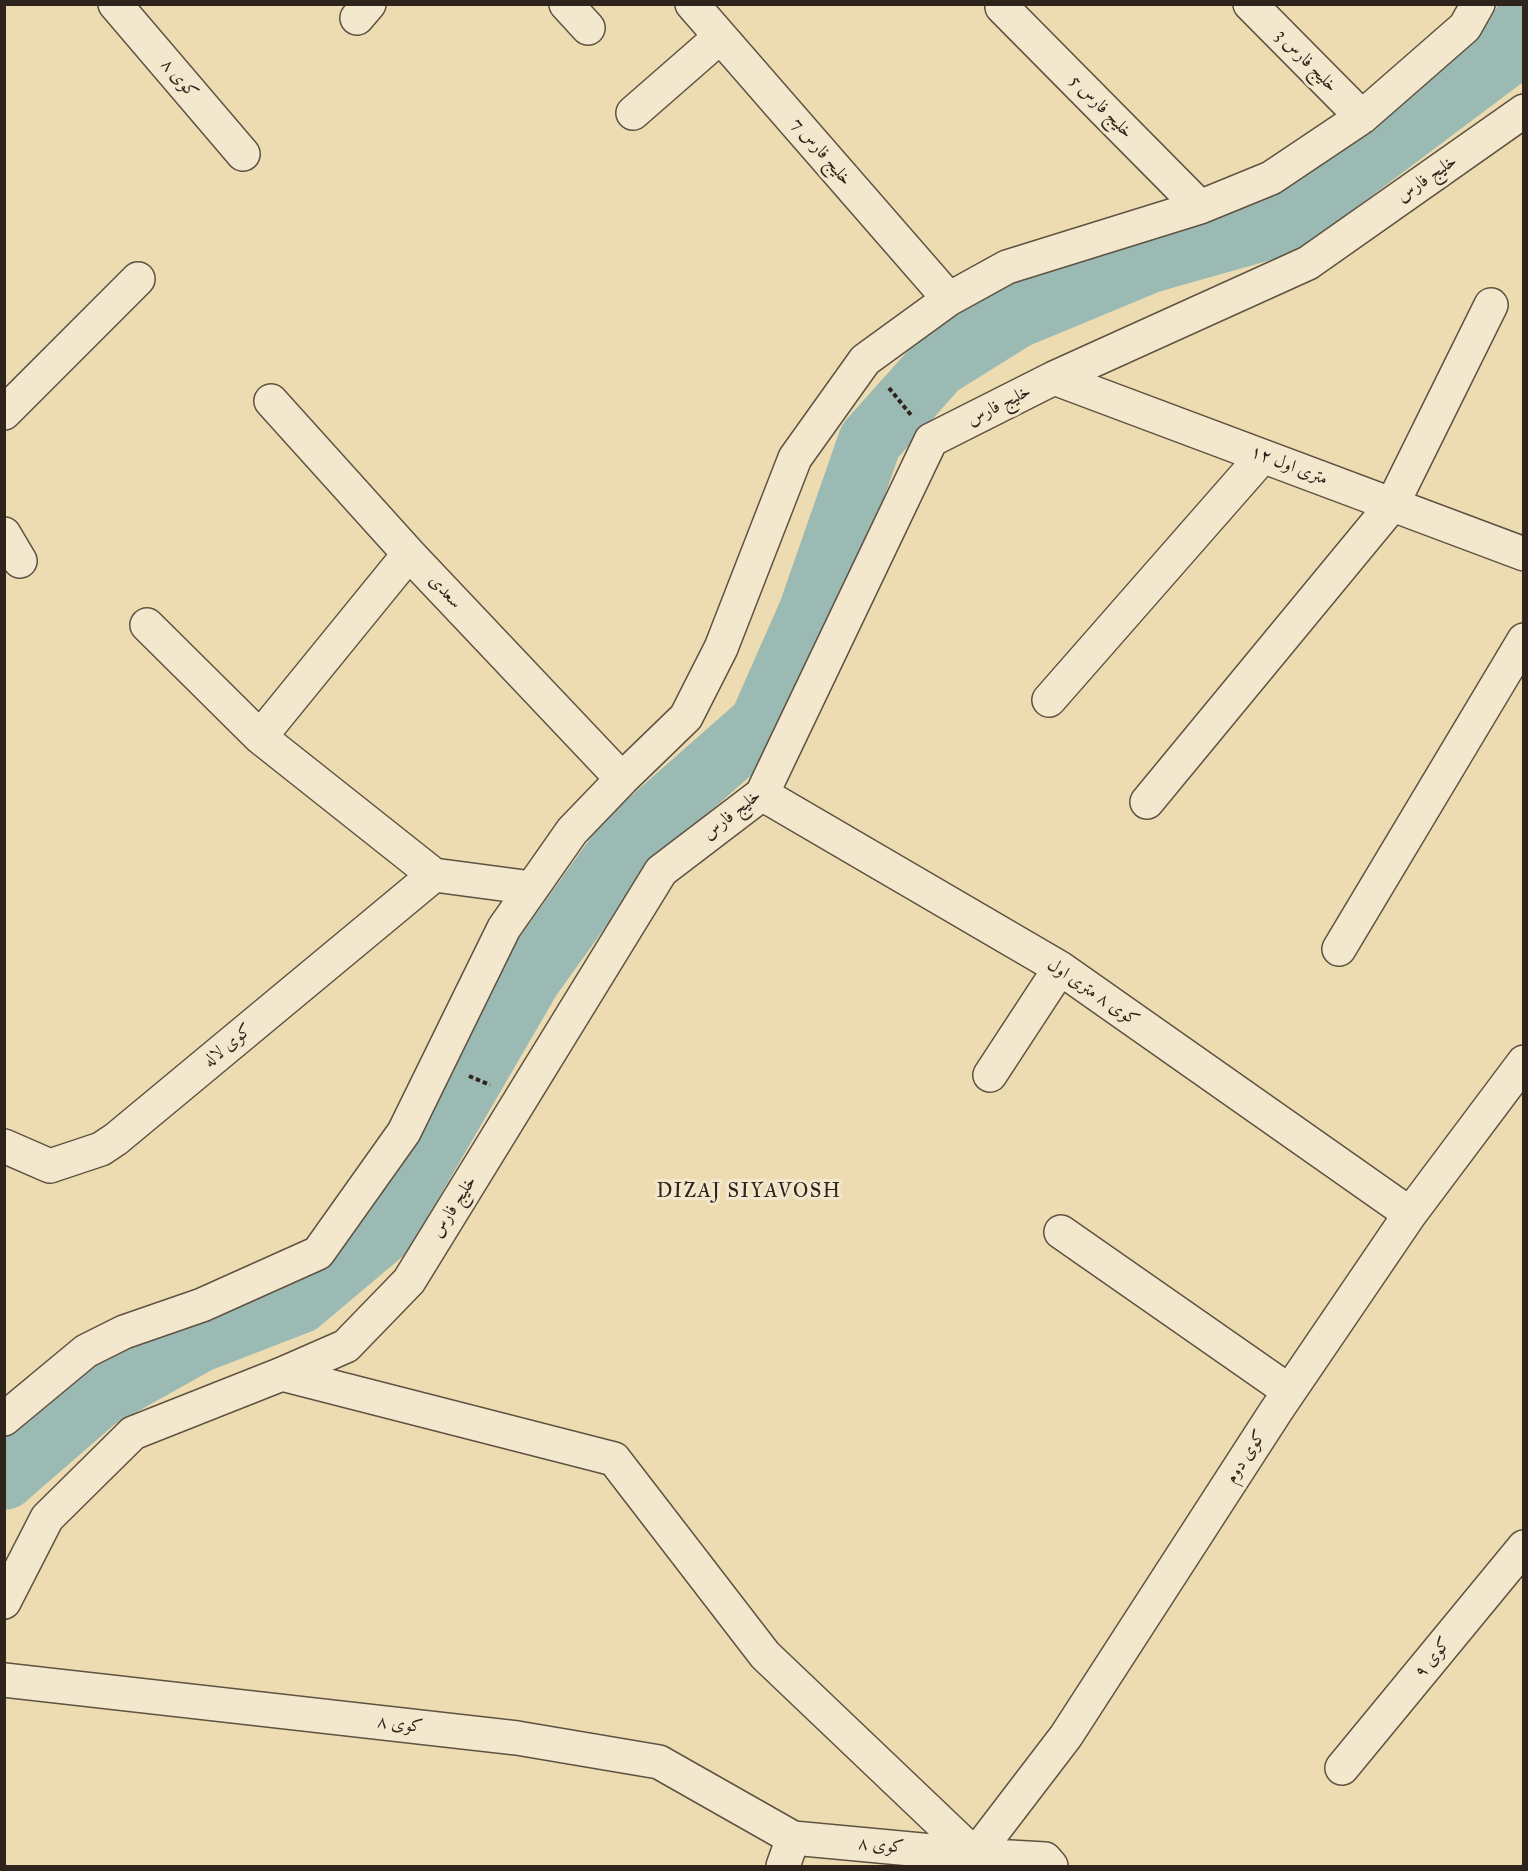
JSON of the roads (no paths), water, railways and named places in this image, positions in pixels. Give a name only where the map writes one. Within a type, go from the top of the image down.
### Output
[{"type":"street","name":"کوی ۸","points":[[115,4],[243,154]]},
{"type":"street","points":[[566,4],[588,28]]},
{"type":"street","name":"خلیج فارس 7","points":[[692,4],[949,299]]},
{"type":"street","name":"خلیج فارس 3","points":[[1250,4],[1362,117]]},
{"type":"street","points":[[6,1415],[86,1352],[124,1332],[202,1305],[318,1253],[404,1132],[504,928],[572,831],[686,717],[722,648],[795,458],[865,360],[949,299],[1007,267],[1200,207],[1271,177],[1362,117],[1465,27],[1478,4]]},
{"type":"street","name":"خلیج فارس 5","points":[[1002,7],[1200,207]]},
{"type":"street","points":[[633,113],[720,37]]},
{"type":"street","name":"خلیج فارس","points":[[4,1602],[46,1518],[133,1433],[346,1346],[409,1281],[661,871],[762,794],[931,440],[1054,378],[1308,263],[1524,111]]},
{"type":"street","points":[[4,413],[138,279]]},
{"type":"street","points":[[1147,802],[1392,505],[1491,306]]},
{"type":"street","name":"۱۲ متری اول","points":[[1054,378],[1524,554]]},
{"type":"street","name":"سعدی","points":[[271,401],[409,554],[622,779]]},
{"type":"street","points":[[1049,700],[1262,457]]},
{"type":"street","points":[[260,737],[409,554]]},
{"type":"street","points":[[147,625],[260,737],[434,875],[532,888]]},
{"type":"street","points":[[1339,949],[1524,640]]},
{"type":"street","name":"کوی ۸ متری اول","points":[[762,794],[1060,968],[1410,1214]]},
{"type":"street","name":"کوی لاله","points":[[4,1146],[50,1166],[101,1149],[116,1139],[434,875]]},
{"type":"street","points":[[990,1075],[1060,968]]},
{"type":"street","name":"کوی دوم","points":[[976,1861],[1066,1736],[1289,1391],[1410,1214],[1524,1062]]},
{"type":"street","points":[[1061,1232],[1289,1391]]},
{"type":"street","points":[[282,1374],[614,1459],[765,1655],[976,1861]]},
{"type":"street","name":"کوی ۹","points":[[1342,1768],[1522,1551]]},
{"type":"street","name":"کوی ۸","points":[[4,1680],[517,1738],[659,1762],[788,1852],[976,1861],[1045,1859],[1051,1866]]},
{"type":"waterway","points":[[4,1478],[96,1398],[198,1341],[299,1302],[382,1232],[530,977],[627,842],[761,724],[810,613],[870,441],[938,365],[1015,317],[1150,261],[1281,224],[1506,55],[1524,24]]},
{"type":"district","name":"DIZAJ SIYAVOSH","points":[[749,1192]]}]
